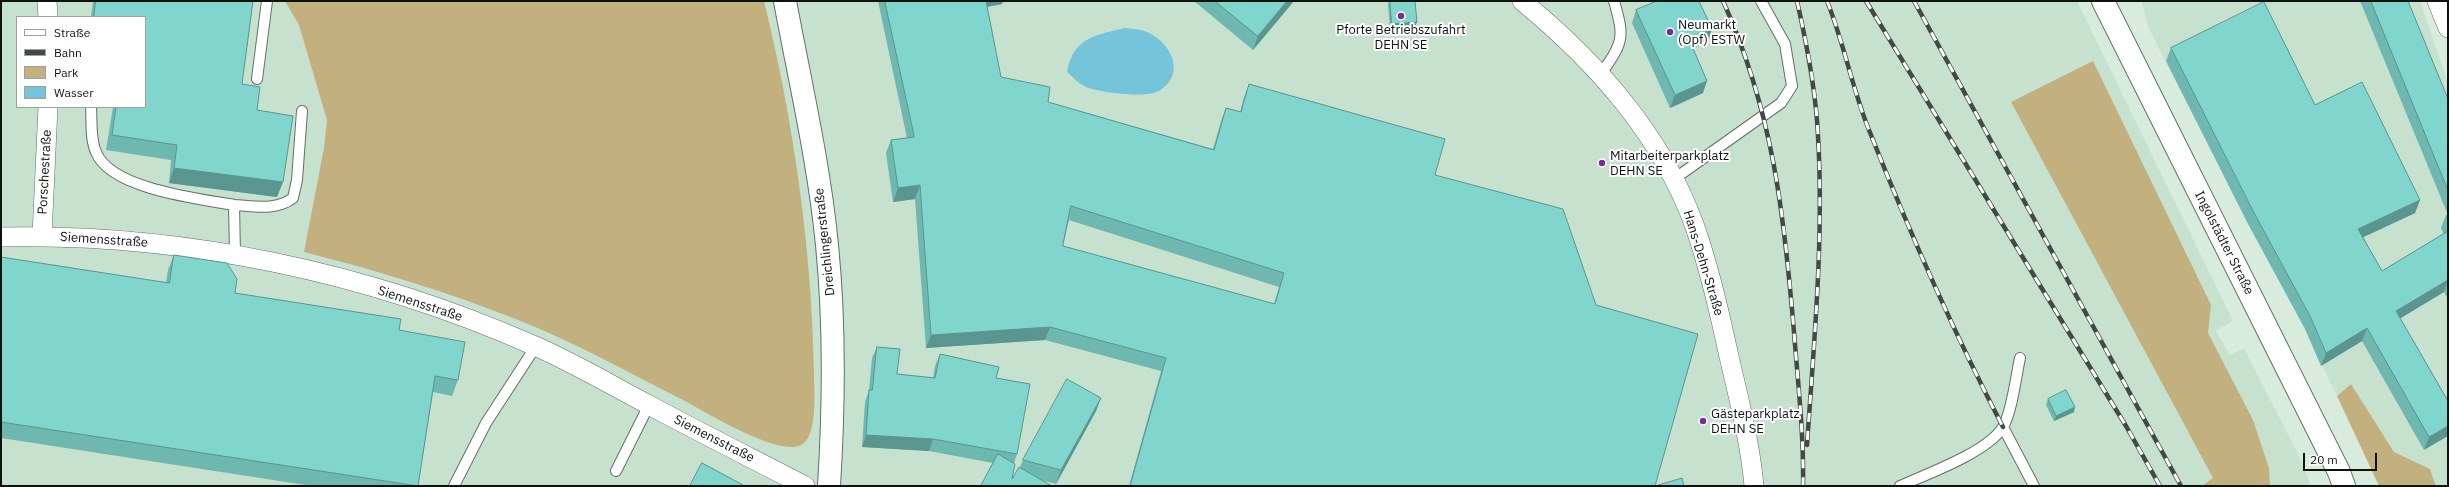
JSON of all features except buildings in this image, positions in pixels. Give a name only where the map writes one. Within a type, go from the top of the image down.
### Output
[{"type":"street","points":[[47,1],[48,16]]},
{"type":"street","name":"Dreichlingerstraße","points":[[785,1],[816,161],[827,245],[833,340],[834,411],[829,486]]},
{"type":"street","name":"Hans-Dehn-Straße","points":[[1522,1],[1601,74],[1643,128],[1674,179],[1695,226],[1716,298],[1754,486]]},
{"type":"street","name":"Ingolstädter Straße","points":[[2103,1],[2339,472],[2344,486]]},
{"type":"street","points":[[2438,1],[2448,28]]},
{"type":"street","name":"Porschestraße","points":[[42,236],[48,108]]},
{"type":"street","name":"Siemensstraße","points":[[1,237],[42,236],[132,240],[235,255],[322,274],[372,288],[482,324],[536,346],[805,486]]},
{"type":"lane","points":[[257,79],[267,1]]},
{"type":"lane","points":[[1601,74],[1619,47],[1622,32],[1614,1]]},
{"type":"lane","points":[[1674,179],[1781,103],[1792,86],[1785,44],[1761,1]]},
{"type":"lane","points":[[91,108],[95,152],[102,164],[148,188],[166,194],[234,205],[264,207],[283,205],[293,198],[297,180],[302,111]]},
{"type":"lane","points":[[234,205],[235,255]]},
{"type":"lane","points":[[454,486],[486,424],[536,346]]},
{"type":"lane","points":[[1900,486],[1960,460],[1986,444],[2003,427],[2013,394],[2020,358]]},
{"type":"lane","points":[[616,471],[649,405]]},
{"type":"lane","points":[[2003,427],[2034,486]]},
{"type":"shaded area","points":[[1,1],[2077,1],[2233,321],[2216,331],[2230,355],[2244,348],[2301,460],[2311,486],[1,486]]},
{"type":"shaded area","points":[[2141,1],[2420,1],[2448,83],[2448,486],[2436,486],[2430,469],[2394,452],[2351,384],[2337,396],[2305,329],[2150,31]]},
{"type":"green space","points":[[285,1],[764,1],[784,93],[800,187],[810,281],[813,328],[814,413],[813,424],[806,440],[801,445],[791,447],[776,445],[742,432],[599,357],[535,327],[436,290],[357,266],[304,252],[324,148],[327,120],[299,25]]},
{"type":"green space","points":[[2093,61],[2211,305],[2208,333],[2253,420],[2269,468],[2270,486],[2202,486],[2213,478],[2011,102]]},
{"type":"green space","points":[[2351,384],[2394,452],[2430,469],[2436,486],[2379,486],[2337,396]]},
{"type":"water","points":[[1125,28],[1138,29],[1147,32],[1164,44],[1169,52],[1173,60],[1174,69],[1172,77],[1159,91],[1145,94],[1135,94],[1096,90],[1083,85],[1067,72],[1074,52],[1080,45],[1095,36]]},
{"type":"railway","points":[[1723,1],[1740,42],[1754,83],[1774,164],[1786,246],[1790,288],[1802,429],[1803,486]]},
{"type":"railway","points":[[1797,1],[1808,51],[1813,85],[1817,119],[1820,174],[1819,251],[1807,445]]},
{"type":"railway","points":[[1827,1],[1863,114],[1884,168],[1949,317],[2003,427]]},
{"type":"railway","points":[[1866,1],[2126,426],[2160,486]]},
{"type":"railway","points":[[1914,1],[2181,486]]},
{"type":"place","name":"Pforte Betriebszufahrt DEHN SE","points":[[1401,16]]},
{"type":"place","name":"Neumarkt (Opf) ESTW","points":[[1670,32]]},
{"type":"place","name":"Mitarbeiterparkplatz DEHN SE","points":[[1602,163]]},
{"type":"place","name":"Gästeparkplatz DEHN SE","points":[[1703,421]]}]
